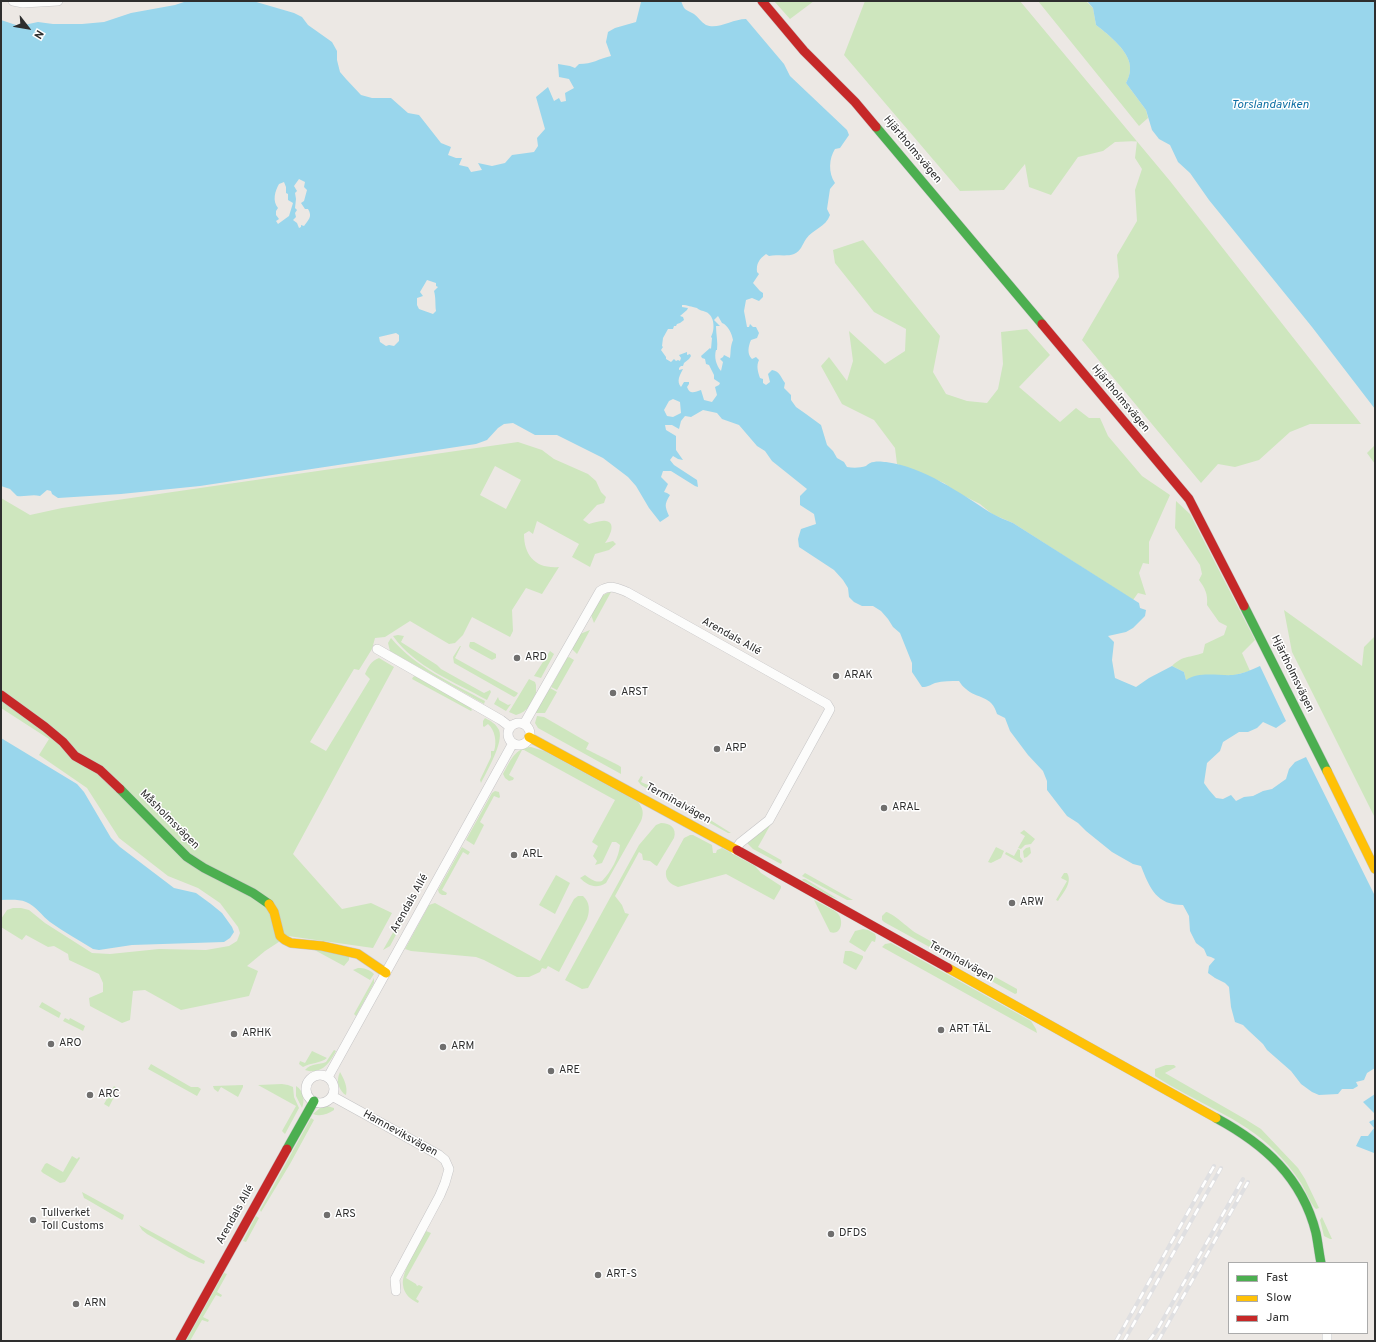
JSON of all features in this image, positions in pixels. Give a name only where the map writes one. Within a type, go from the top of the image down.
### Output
[{"type":"street","points":[[13,1],[23,3],[58,1]]},
{"type":"street","name":"Hjärtholmsvägen","points":[[762,1],[804,51],[856,102],[1189,499],[1268,652],[1375,869]]},
{"type":"street","name":"Arendals Allé","points":[[524,724],[600,591],[605,588],[612,587],[627,592],[827,704],[830,709],[769,820],[740,843],[735,850]]},
{"type":"street","points":[[377,649],[501,720],[510,727]]},
{"type":"street","name":"Måsholmsvägen","points":[[1,695],[45,726],[63,742],[75,756],[100,770],[187,857],[253,893],[266,902],[274,912],[280,936],[285,940],[291,943],[322,946],[358,954],[386,973]]},
{"type":"street","points":[[516,723],[524,724],[529,730],[529,737],[522,744],[518,745],[510,741],[508,736],[510,727],[516,723]]},
{"type":"street","name":"Terminalvägen","points":[[529,737],[606,778],[1222,1121],[1251,1139],[1266,1151],[1289,1177],[1300,1196],[1316,1233],[1321,1262]]},
{"type":"street","name":"Arendals Allé","points":[[328,1078],[513,743]]},
{"type":"street","points":[[317,1076],[328,1078],[334,1086],[332,1096],[324,1102],[314,1101],[307,1093],[306,1087],[308,1082],[317,1076]]},
{"type":"street","name":"Hamneviksvägen","points":[[332,1096],[439,1155],[448,1164],[448,1175],[440,1195],[395,1279],[396,1291]]},
{"type":"street","name":"Arendals Allé","points":[[180,1341],[314,1101]]},
{"type":"green space","points":[[774,1],[814,1],[790,19]]},
{"type":"green space","points":[[865,1],[1020,1],[1137,141],[1115,142],[1103,151],[1078,157],[1051,195],[1029,187],[1025,164],[1004,190],[960,191],[844,55]]},
{"type":"green space","points":[[1038,1],[1086,1],[1093,8],[1096,25],[1119,45],[1124,51],[1130,64],[1129,76],[1126,83],[1146,110],[1148,118],[1139,126]]},
{"type":"green space","points":[[1137,141],[1361,424],[1310,424],[1290,432],[1259,460],[1235,467],[1218,464],[1201,483],[1082,340],[1119,277],[1117,255],[1137,221],[1135,190],[1142,169],[1135,158]]},
{"type":"green space","points":[[863,240],[940,336],[933,372],[946,394],[967,401],[987,403],[998,389],[1003,364],[1001,332],[1027,329],[1050,355],[1019,387],[1060,422],[1076,408],[1089,418],[1100,418],[1108,436],[1142,476],[1170,495],[1149,542],[1149,564],[1143,563],[1139,573],[1146,595],[1138,593],[1133,600],[1013,523],[992,514],[980,504],[958,493],[944,483],[897,464],[895,448],[874,420],[842,404],[821,366],[829,357],[847,381],[853,361],[849,331],[885,364],[905,351],[906,329],[874,312],[835,263],[833,250]]},
{"type":"green space","points":[[518,442],[542,450],[554,459],[588,474],[596,481],[601,492],[606,497],[604,503],[597,505],[583,520],[589,524],[602,521],[609,522],[612,528],[605,543],[613,541],[616,544],[609,550],[595,554],[590,567],[572,557],[579,544],[537,521],[533,534],[529,531],[524,534],[526,549],[533,560],[538,563],[544,566],[559,567],[542,594],[526,588],[512,610],[513,631],[510,637],[472,617],[463,635],[455,643],[449,644],[410,621],[385,637],[375,638],[372,649],[359,670],[354,669],[310,742],[326,751],[370,679],[365,674],[376,659],[379,658],[394,667],[293,854],[342,909],[371,903],[392,913],[373,948],[288,936],[265,951],[247,966],[258,971],[249,996],[181,1010],[145,990],[133,991],[130,1020],[122,1023],[90,1006],[89,998],[103,992],[103,983],[99,974],[69,960],[68,954],[54,946],[48,947],[26,935],[22,940],[1,927],[1,919],[7,910],[21,908],[29,910],[45,923],[92,953],[110,954],[159,949],[206,950],[229,946],[237,941],[240,933],[238,927],[220,903],[198,888],[168,876],[119,838],[87,788],[39,755],[49,739],[1,708],[1,498],[30,515],[62,508]],"holes":[[[495,466],[521,480],[506,509],[480,495]]]},
{"type":"green space","points":[[1375,445],[1375,464],[1367,453]]},
{"type":"green space","points":[[1176,501],[1190,514],[1255,640],[1242,653],[1250,671],[1235,675],[1186,680],[1184,672],[1172,666],[1183,658],[1203,653],[1205,644],[1224,635],[1227,626],[1219,622],[1207,605],[1206,591],[1199,580],[1202,574],[1200,565],[1175,528]]},
{"type":"green space","points":[[611,592],[594,623],[591,615],[596,604],[604,595]]},
{"type":"green space","points":[[1284,610],[1362,666],[1364,647],[1375,636],[1375,818],[1292,652]]},
{"type":"green space","points":[[590,630],[577,654],[572,649],[580,634]]},
{"type":"green space","points":[[393,636],[404,636],[401,642],[441,669],[484,693],[490,690],[491,692],[487,700],[436,673],[412,657]]},
{"type":"green space","points":[[391,638],[401,649],[423,666],[447,681],[485,701],[484,704],[390,651],[388,643]]},
{"type":"green space","points":[[470,642],[474,642],[496,654],[496,658],[492,660],[470,648]]},
{"type":"green space","points":[[460,646],[455,658],[518,693],[516,696],[514,697],[454,663],[453,657]]},
{"type":"green space","points":[[550,651],[554,654],[541,678],[534,676]]},
{"type":"green space","points":[[569,657],[574,660],[557,690],[551,687],[567,658]]},
{"type":"green space","points":[[415,676],[470,707],[472,710],[471,711],[412,679]]},
{"type":"green space","points":[[529,679],[535,682],[536,685],[536,693],[531,704],[520,714],[516,715],[509,712]]},
{"type":"green space","points":[[550,688],[557,692],[545,713],[535,713]]},
{"type":"green space","points":[[498,697],[499,700],[508,705],[511,704],[506,711],[494,704]]},
{"type":"green space","points":[[537,716],[544,717],[589,743],[586,749],[621,767],[621,774],[538,728],[535,723]]},
{"type":"green space","points":[[485,718],[496,726],[500,735],[497,749],[481,783],[480,780],[491,757],[491,751],[494,751],[495,744],[494,733],[488,724],[484,727],[483,726],[483,721]]},
{"type":"green space","points":[[531,747],[544,751],[638,802],[641,806],[643,813],[641,821],[606,883],[599,886],[592,886],[580,878],[585,875],[595,881],[602,881],[616,859],[620,845],[616,842],[612,842],[602,863],[595,865],[597,861],[593,856],[598,846],[592,842],[615,800],[524,750],[522,750],[509,775],[514,778],[513,780],[509,781],[503,774],[511,760],[521,750]]},
{"type":"green space","points":[[641,776],[643,777],[641,782],[648,785],[651,781],[650,787],[696,811],[731,833],[728,833],[641,785],[638,781]]},
{"type":"green space","points":[[495,791],[499,792],[500,797],[494,796],[480,822],[484,825],[474,845],[466,840],[492,793]]},
{"type":"green space","points":[[772,822],[758,847],[781,860],[781,864],[753,849],[747,843]]},
{"type":"green space","points":[[661,823],[670,825],[674,829],[674,838],[657,866],[650,861],[643,860],[642,854],[639,852],[615,896],[622,905],[625,913],[629,914],[588,988],[582,989],[565,980],[639,845],[656,825]]},
{"type":"green space","points":[[1024,830],[1035,839],[1031,844],[1025,845],[1021,849],[1018,848],[1025,836],[1020,833]]},
{"type":"green space","points":[[693,835],[712,845],[713,853],[716,853],[717,850],[722,848],[755,866],[761,873],[781,886],[774,900],[726,874],[678,887],[670,883],[666,877],[666,871],[684,838]]},
{"type":"green space","points":[[462,847],[470,852],[468,855],[463,852],[442,890],[447,893],[446,895],[442,895],[438,890]]},
{"type":"green space","points":[[996,847],[1004,851],[1001,858],[991,863],[988,862]]},
{"type":"green space","points":[[1030,847],[1031,853],[1024,858],[1023,851]]},
{"type":"green space","points":[[1018,849],[1020,850],[1020,857],[1023,861],[1021,863],[1005,854],[1006,852],[1014,856]]},
{"type":"green space","points":[[805,873],[853,900],[847,900],[802,876]]},
{"type":"green space","points":[[1064,873],[1067,873],[1069,880],[1065,891],[1058,901],[1056,900],[1067,881],[1061,878]]},
{"type":"green space","points":[[556,875],[570,883],[555,914],[539,905]]},
{"type":"green space","points":[[803,879],[838,899],[829,896],[802,880]]},
{"type":"green space","points":[[578,896],[583,896],[587,901],[589,907],[588,916],[559,972],[548,966],[546,969],[542,968],[540,972],[529,977],[517,977],[476,957],[411,951],[405,949],[429,905],[435,903],[540,961],[574,899]]},
{"type":"green space","points":[[814,900],[832,909],[839,915],[841,925],[839,930],[833,933],[830,932]]},
{"type":"green space","points":[[886,912],[893,915],[916,933],[1017,989],[1017,993],[1015,994],[884,922],[882,920],[882,916]]},
{"type":"green space","points":[[403,915],[405,918],[390,946],[383,950]]},
{"type":"green space","points":[[863,929],[875,934],[876,937],[875,942],[872,941],[865,952],[849,942],[855,931]]},
{"type":"green space","points":[[891,943],[1031,1021],[1037,1033],[882,947],[885,944]]},
{"type":"green space","points":[[309,947],[349,956],[349,960],[344,966]]},
{"type":"green space","points":[[845,951],[851,951],[863,956],[856,970],[843,963]]},
{"type":"green space","points":[[358,968],[366,969],[374,974],[370,980],[353,970]]},
{"type":"green space","points":[[374,978],[374,983],[356,1016],[354,1014]]},
{"type":"green space","points":[[42,1002],[61,1013],[59,1018],[39,1007]]},
{"type":"green space","points":[[65,1018],[69,1020],[70,1018],[85,1026],[83,1031],[63,1021]]},
{"type":"green space","points":[[334,1050],[336,1051],[333,1056],[320,1070],[305,1070],[312,1065],[326,1062]]},
{"type":"green space","points":[[312,1051],[327,1058],[303,1067],[299,1064],[300,1061],[305,1063]]},
{"type":"green space","points":[[151,1064],[191,1087],[198,1087],[201,1089],[197,1096],[148,1069]]},
{"type":"green space","points":[[1166,1065],[1174,1065],[1176,1067],[1165,1073],[1261,1129],[1298,1168],[1319,1208],[1316,1209],[1314,1207],[1301,1183],[1288,1166],[1262,1139],[1248,1128],[1155,1076],[1155,1069]]},
{"type":"green space","points":[[340,1072],[346,1086],[346,1095],[338,1084]]},
{"type":"green space","points":[[282,1084],[293,1087],[294,1097],[299,1108],[285,1134],[282,1131],[296,1106],[258,1085]]},
{"type":"green space","points":[[243,1085],[238,1097],[221,1087],[218,1092],[213,1086]]},
{"type":"green space","points":[[114,1086],[118,1089],[109,1107],[104,1104]]},
{"type":"green space","points":[[296,1086],[301,1090],[303,1096],[302,1108],[296,1096]]},
{"type":"green space","points":[[327,1106],[334,1108],[334,1110],[324,1115],[313,1114],[320,1108]]},
{"type":"green space","points":[[311,1118],[314,1120],[261,1212],[260,1210]]},
{"type":"green space","points":[[72,1156],[77,1159],[79,1157],[80,1158],[65,1182],[60,1183],[41,1171],[47,1163],[63,1172]]},
{"type":"green space","points":[[82,1192],[124,1215],[123,1219],[122,1220],[84,1198]]},
{"type":"green space","points":[[256,1216],[259,1218],[246,1242],[243,1241]]},
{"type":"green space","points":[[1322,1217],[1332,1239],[1324,1236],[1320,1220]]},
{"type":"green space","points":[[139,1225],[205,1261],[204,1264],[189,1258],[147,1234]]},
{"type":"green space","points":[[426,1231],[431,1233],[406,1278],[417,1286],[419,1285],[423,1287],[416,1299],[419,1301],[418,1303],[406,1294],[403,1279],[411,1258]]},
{"type":"green space","points":[[224,1273],[227,1274],[217,1292],[222,1295],[221,1297],[216,1295],[203,1317],[209,1320],[208,1322],[202,1320],[190,1341],[186,1341]]},
{"type":"water","points":[[187,1],[253,1],[294,13],[302,17],[308,25],[332,42],[337,51],[337,60],[340,72],[361,95],[372,98],[391,98],[408,113],[419,115],[441,143],[451,147],[448,155],[456,158],[462,158],[459,165],[468,167],[471,172],[482,170],[478,163],[492,166],[505,163],[512,155],[534,152],[538,146],[537,138],[545,129],[536,97],[548,87],[554,101],[559,98],[561,102],[566,101],[565,93],[574,88],[569,79],[559,77],[558,64],[575,68],[579,64],[592,62],[611,56],[606,42],[608,32],[615,28],[636,22],[641,2],[681,1],[685,9],[694,14],[706,25],[711,26],[746,19],[784,64],[790,76],[847,130],[849,135],[840,148],[835,149],[831,157],[830,170],[835,183],[830,189],[827,209],[830,215],[826,222],[806,239],[800,250],[796,253],[769,256],[766,254],[758,264],[757,272],[759,274],[753,283],[763,293],[763,297],[759,301],[752,298],[746,300],[744,311],[747,327],[749,327],[750,324],[753,327],[756,327],[759,333],[757,338],[751,340],[748,350],[752,359],[756,357],[759,360],[757,367],[760,378],[763,379],[763,383],[766,385],[770,382],[768,374],[772,370],[779,373],[785,383],[784,388],[791,395],[791,400],[796,407],[821,425],[827,445],[837,458],[844,462],[847,467],[854,468],[866,466],[873,462],[886,462],[914,469],[928,475],[954,489],[991,513],[1013,523],[1139,603],[1140,608],[1146,610],[1145,616],[1133,628],[1126,632],[1108,636],[1114,642],[1112,660],[1115,678],[1136,687],[1149,678],[1172,666],[1184,672],[1186,680],[1191,677],[1209,674],[1236,674],[1246,672],[1260,666],[1286,721],[1276,728],[1263,722],[1257,728],[1248,732],[1239,732],[1223,742],[1220,751],[1207,763],[1204,783],[1216,798],[1223,799],[1231,795],[1236,801],[1244,797],[1253,796],[1263,791],[1272,789],[1286,779],[1289,769],[1295,762],[1306,757],[1375,896],[1375,1068],[1367,1073],[1364,1080],[1356,1082],[1358,1086],[1353,1089],[1342,1089],[1338,1094],[1319,1095],[1301,1084],[1291,1071],[1267,1050],[1263,1044],[1243,1025],[1235,1022],[1231,1007],[1229,987],[1208,973],[1209,966],[1215,959],[1207,956],[1204,949],[1196,943],[1190,931],[1189,916],[1183,905],[1174,904],[1161,899],[1151,888],[1141,866],[1133,864],[1112,852],[1078,823],[1067,816],[1047,790],[1047,781],[1043,771],[1028,755],[1010,731],[1005,718],[997,714],[992,703],[970,692],[959,681],[941,682],[922,687],[912,672],[912,663],[900,633],[893,627],[881,611],[873,606],[862,606],[854,602],[849,597],[848,588],[843,580],[834,570],[799,547],[798,539],[801,529],[816,524],[814,514],[800,505],[800,496],[807,489],[772,461],[765,451],[757,446],[739,425],[722,419],[717,413],[703,410],[691,417],[685,416],[681,421],[679,429],[672,425],[665,425],[666,430],[676,436],[676,450],[683,460],[673,456],[670,460],[674,465],[697,480],[698,487],[671,471],[663,471],[661,477],[668,484],[664,492],[670,495],[666,506],[669,516],[660,522],[649,508],[636,486],[628,477],[603,458],[557,435],[535,435],[513,423],[504,424],[487,440],[476,444],[200,486],[121,494],[58,498],[52,494],[51,491],[47,490],[40,496],[17,496],[10,489],[1,486],[1,20],[19,26],[38,22],[53,24],[82,24],[104,22],[131,13],[175,5]],"holes":[[[299,179],[305,182],[304,187],[307,190],[304,201],[301,203],[305,209],[308,209],[310,214],[304,226],[301,225],[299,228],[297,223],[293,220],[296,217],[295,213],[297,210],[295,208],[295,193],[297,191],[294,186]],[[284,182],[286,193],[288,194],[288,200],[293,203],[289,216],[278,224],[276,221],[279,219],[276,215],[278,208],[275,202],[275,193],[279,184]],[[427,280],[436,283],[436,286],[438,287],[434,291],[436,311],[433,314],[419,309],[417,305],[417,298],[423,296],[420,292]],[[682,305],[697,308],[706,312],[713,320],[714,327],[711,337],[711,349],[710,348],[701,356],[705,359],[706,364],[709,365],[714,375],[714,379],[720,383],[715,387],[717,395],[712,402],[704,400],[701,390],[693,392],[688,390],[687,387],[689,382],[684,382],[681,387],[680,385],[679,378],[683,369],[679,370],[679,368],[689,359],[691,356],[690,354],[687,355],[687,352],[679,355],[681,358],[680,361],[676,361],[674,359],[671,362],[666,359],[661,350],[663,347],[663,338],[668,329],[673,329],[674,326],[684,320],[683,317],[680,316],[688,308],[682,307]],[[718,316],[729,330],[733,340],[730,358],[724,355],[720,359],[723,362],[721,371],[715,358],[717,350],[716,326],[720,326],[714,320]],[[396,333],[399,335],[399,341],[394,346],[386,346],[380,342],[379,337]],[[673,399],[680,402],[681,413],[673,417],[667,416],[664,410],[669,401]]]},
{"type":"water","name":"Torslandaviken","points":[[1087,1],[1375,1],[1375,409],[1312,327],[1209,200],[1190,173],[1178,162],[1170,145],[1159,139],[1152,130],[1146,110],[1126,83],[1129,76],[1130,64],[1124,51],[1096,25],[1093,8]]},
{"type":"water","points":[[1,738],[77,784],[84,792],[111,838],[120,847],[174,888],[196,893],[222,913],[234,932],[230,938],[224,942],[132,945],[99,950],[93,949],[55,926],[30,904],[20,900],[1,900]]},
{"type":"water","points":[[1375,1094],[1375,1114],[1363,1102]]},
{"type":"water","points":[[1375,1119],[1375,1155],[1374,1153],[1356,1146],[1361,1136],[1368,1136],[1374,1128],[1369,1122]]},
{"type":"railway","points":[[1116,1341],[1214,1166]]},
{"type":"railway","points":[[1124,1341],[1221,1168]]},
{"type":"railway","points":[[1149,1341],[1157,1330],[1243,1179]]},
{"type":"railway","points":[[1158,1341],[1248,1182]]},
{"type":"traffic: fast","points":[[876,127],[1042,324]]},
{"type":"traffic: fast","points":[[1244,606],[1327,771]]},
{"type":"traffic: fast","points":[[120,789],[187,857],[204,868],[253,893],[269,904]]},
{"type":"traffic: fast","points":[[287,1149],[314,1101]]},
{"type":"traffic: fast","points":[[1216,1118],[1234,1128],[1265,1151],[1279,1164],[1291,1179],[1310,1213],[1316,1233],[1321,1262]]},
{"type":"traffic: slow","points":[[529,737],[737,850]]},
{"type":"traffic: slow","points":[[1327,771],[1375,869]]},
{"type":"traffic: slow","points":[[269,904],[274,912],[280,936],[285,940],[291,943],[322,946],[358,954],[386,973]]},
{"type":"traffic: slow","points":[[948,968],[1216,1118]]},
{"type":"traffic: jam","points":[[762,1],[804,51],[855,102],[876,127]]},
{"type":"traffic: jam","points":[[1042,324],[1189,499],[1244,606]]},
{"type":"traffic: jam","points":[[1,695],[45,727],[63,742],[75,756],[100,770],[120,789]]},
{"type":"traffic: jam","points":[[737,850],[948,968]]},
{"type":"traffic: jam","points":[[180,1341],[287,1149]]},
{"type":"place","name":"ARD","points":[[517,658]]},
{"type":"place","name":"ARAK","points":[[836,676]]},
{"type":"place","name":"ARST","points":[[613,693]]},
{"type":"place","name":"ARP","points":[[717,749]]},
{"type":"place","name":"ARAL","points":[[884,808]]},
{"type":"place","name":"ARL","points":[[514,855]]},
{"type":"place","name":"ARW","points":[[1012,903]]},
{"type":"place","name":"ART TÄL","points":[[941,1030]]},
{"type":"place","name":"ARHK","points":[[234,1034]]},
{"type":"place","name":"ARO","points":[[51,1044]]},
{"type":"place","name":"ARM","points":[[443,1047]]},
{"type":"place","name":"ARE","points":[[551,1071]]},
{"type":"place","name":"ARC","points":[[90,1095]]},
{"type":"place","name":"ARS","points":[[327,1215]]},
{"type":"place","name":"Tullverket Toll Customs","points":[[33,1220]]},
{"type":"place","name":"DFDS","points":[[831,1234]]},
{"type":"place","name":"ART-S","points":[[598,1275]]},
{"type":"place","name":"ARN","points":[[76,1304]]}]
